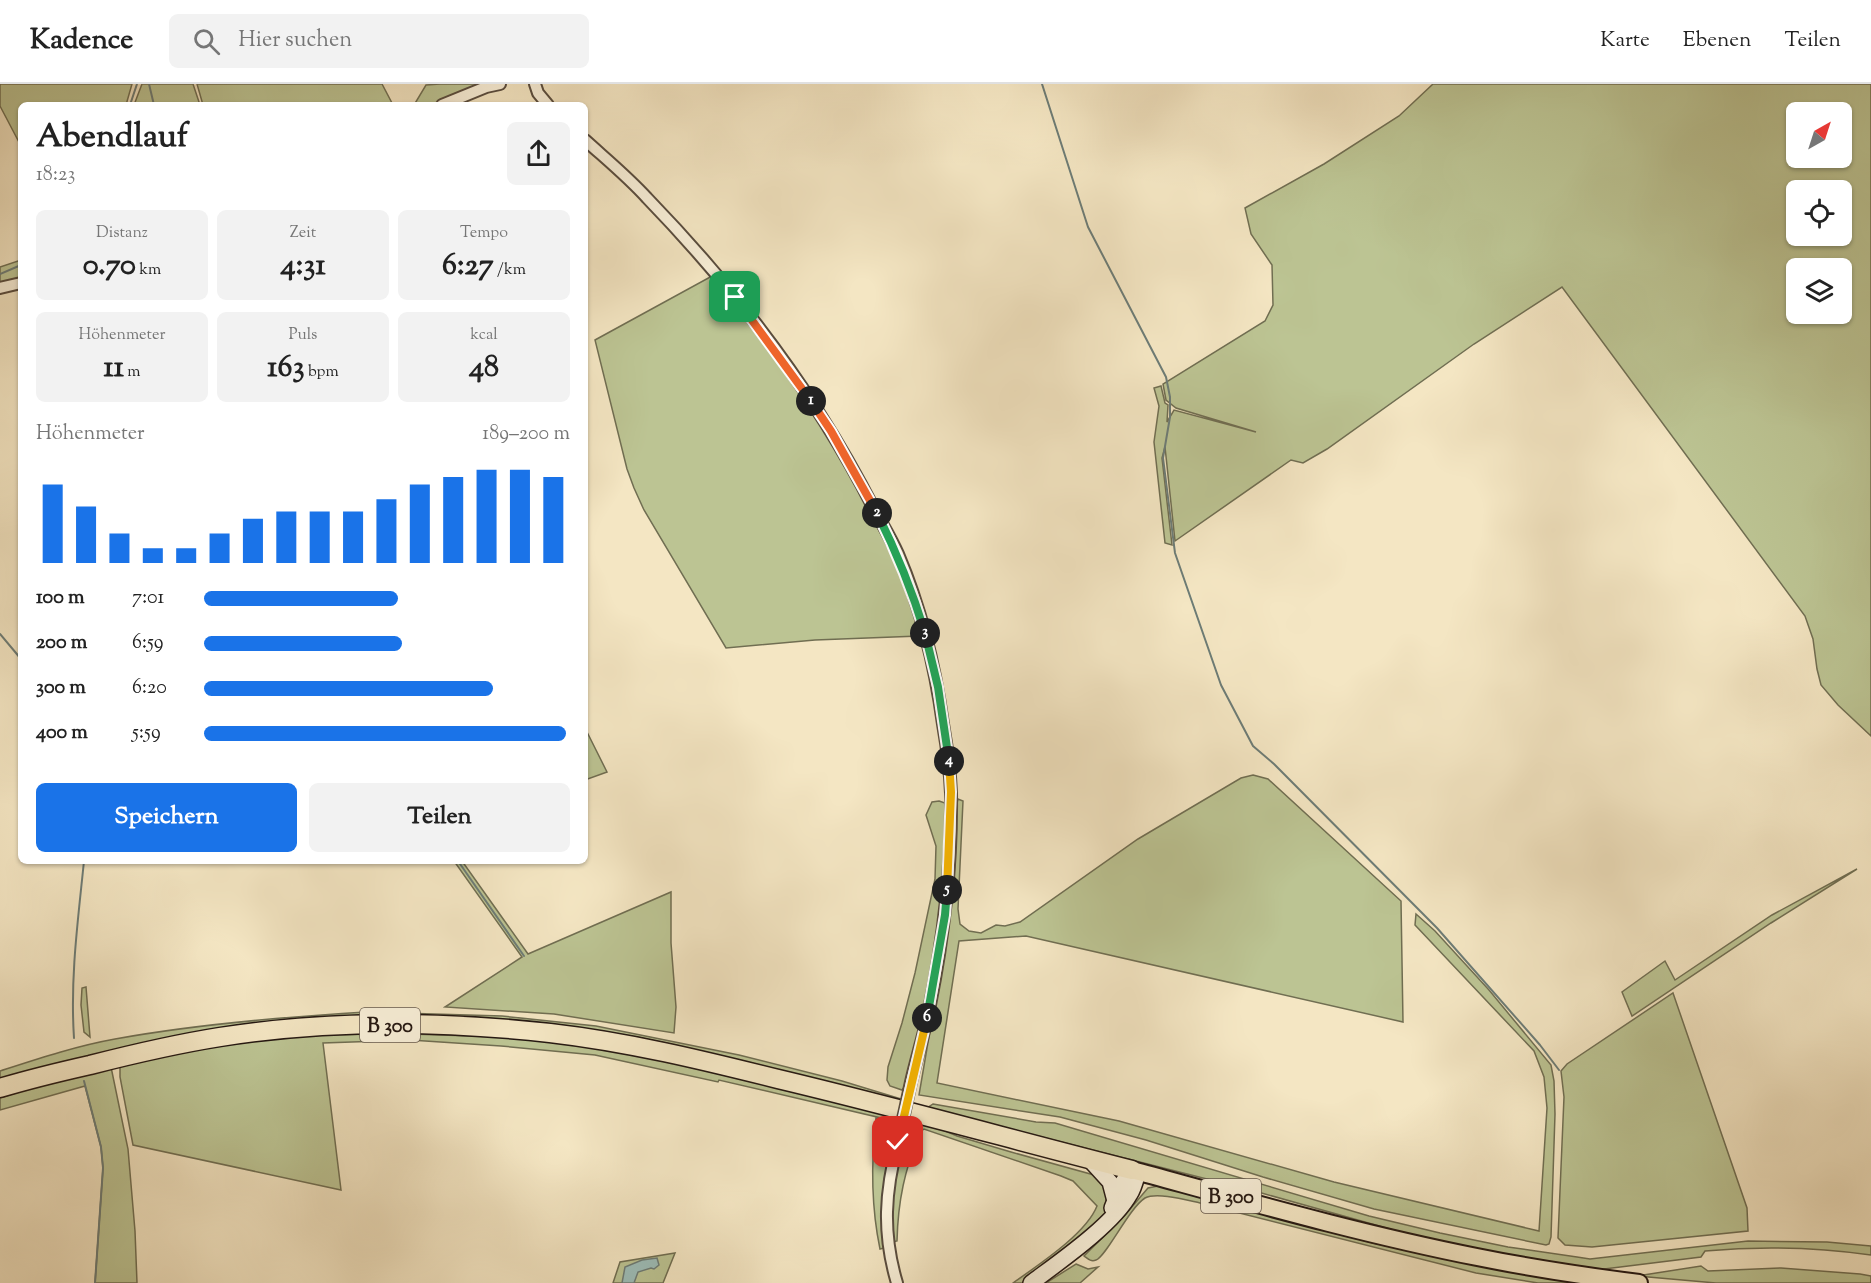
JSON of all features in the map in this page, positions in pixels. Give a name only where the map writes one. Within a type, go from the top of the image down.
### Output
[{"type":"highway","name":"B 300","points":[[0,1088],[39,1076],[131,1054],[222,1037],[363,1025],[504,1029],[596,1040],[689,1057],[939,1119],[1135,1171]]},
{"type":"main road","points":[[1089,1159],[1110,1182],[1115,1201]]},
{"type":"main road","points":[[1099,1228],[1115,1201],[1122,1183],[1135,1171]]},
{"type":"main road","points":[[1031,1283],[1099,1228],[1121,1206],[1130,1194],[1135,1171]]},
{"type":"main road","name":"B 300","points":[[1135,1171],[1324,1221],[1474,1257],[1640,1283]]},
{"type":"street","points":[[449,102],[486,87],[500,84]]},
{"type":"street","points":[[535,84],[538,93],[546,102]]},
{"type":"street","points":[[588,143],[645,195],[698,253],[782,359],[831,431],[863,487],[897,553],[914,597],[938,687],[949,765],[950,854],[945,915],[930,1005],[890,1173],[886,1199],[888,1246],[897,1283]]},
{"type":"street","points":[[0,288],[18,284]]},
{"type":"green space","points":[[0,84],[132,84],[127,102],[18,102],[18,140],[0,106]]},
{"type":"green space","points":[[142,84],[193,84],[199,102],[135,102]]},
{"type":"green space","points":[[197,84],[382,84],[391,102],[202,102]]},
{"type":"green space","points":[[484,84],[440,102],[416,102],[426,85]]},
{"type":"green space","points":[[1433,84],[1871,84],[1871,736],[1838,705],[1821,685],[1813,639],[1805,616],[1562,287],[1474,344],[1327,449],[1303,463],[1291,460],[1175,541],[1165,447],[1162,458],[1172,545],[1165,543],[1154,442],[1159,406],[1154,388],[1161,386],[1165,403],[1168,405],[1167,422],[1174,410],[1256,432],[1176,408],[1166,400],[1163,384],[1265,321],[1273,305],[1272,265],[1251,234],[1245,208],[1324,164],[1399,116]]},
{"type":"green space","points":[[18,261],[18,280],[0,285],[0,267]]},
{"type":"green space","points":[[712,276],[778,363],[828,436],[892,556],[911,599],[919,636],[815,640],[726,648],[644,510],[627,469],[595,340]]},
{"type":"green space","points":[[588,734],[607,772],[588,779]]},
{"type":"green space","points":[[1253,775],[1268,779],[1401,901],[1403,1022],[1026,936],[959,941],[937,1083],[1119,1121],[1334,1182],[1539,1231],[1547,1108],[1544,1077],[1534,1051],[1415,925],[1416,914],[1435,931],[1489,990],[1551,1065],[1555,1114],[1549,1244],[1374,1209],[1146,1140],[1060,1117],[919,1095],[950,914],[958,799],[963,801],[958,909],[960,924],[969,931],[981,933],[996,925],[1005,926],[1020,922],[1138,839],[1241,778]]},
{"type":"green space","points":[[932,802],[945,803],[947,810],[946,855],[940,914],[927,1004],[902,1090],[890,1086],[887,1080],[888,1067],[915,973],[935,879],[936,846],[926,815]]},
{"type":"green space","points":[[456,864],[464,864],[528,954],[671,892],[671,943],[676,1007],[674,1033],[554,1014],[445,1007],[522,957]]},
{"type":"green space","points":[[1857,869],[1771,923],[1632,1016],[1622,992],[1665,961],[1675,980],[1772,915]]},
{"type":"green space","points":[[86,987],[90,1037],[84,1032],[81,1005],[82,988]]},
{"type":"green space","points":[[1673,993],[1747,1208],[1748,1231],[1592,1247],[1565,1245],[1558,1238],[1564,1097],[1561,1071],[1567,1064]]},
{"type":"green space","points":[[366,1012],[502,1016],[596,1026],[739,1055],[842,1081],[901,1099],[900,1101],[736,1061],[364,1020],[0,1083],[0,1071],[42,1057],[115,1039],[240,1022]]},
{"type":"green space","points":[[410,1034],[548,1041],[640,1055],[892,1115],[890,1120],[719,1080],[718,1082],[595,1055],[410,1040],[323,1043],[341,1190],[133,1145],[120,1077],[120,1065],[194,1050],[268,1039],[321,1035]]},
{"type":"green space","points":[[111,1067],[128,1149],[137,1283],[95,1283],[103,1168],[101,1147],[85,1086],[0,1110],[0,1098]]},
{"type":"green space","points":[[933,1104],[1036,1122],[1055,1123],[1369,1216],[1508,1247],[1590,1259],[1748,1241],[1827,1242],[1871,1246],[1871,1255],[1808,1249],[1746,1248],[1705,1251],[1701,1257],[1596,1270],[1569,1267],[1436,1242],[1258,1192],[927,1108]]},
{"type":"green space","points":[[876,1118],[889,1122],[891,1139],[882,1197],[884,1248],[880,1249],[873,1184]]},
{"type":"green space","points":[[913,1122],[929,1124],[957,1136],[1094,1175],[1111,1191],[1107,1212],[1096,1226],[1024,1283],[1013,1283],[1072,1238],[1091,1217],[1097,1206],[1073,1181],[924,1129],[919,1133],[906,1173],[899,1212],[897,1241],[892,1242],[891,1199],[895,1175]]},
{"type":"green space","points":[[1158,1186],[1373,1243],[1577,1283],[1538,1283],[1476,1273],[1200,1203],[1164,1196],[1150,1196],[1139,1203],[1106,1250],[1096,1260],[1090,1260],[1084,1256],[1148,1188]]},
{"type":"green space","points":[[675,1253],[663,1283],[613,1283],[620,1262]]},
{"type":"green space","points":[[1076,1264],[1088,1269],[1098,1267],[1080,1283],[1046,1283]]},
{"type":"green space","points":[[1701,1266],[1708,1271],[1781,1268],[1860,1274],[1871,1276],[1871,1283],[1716,1283],[1637,1276]]},
{"type":"water","points":[[657,1258],[659,1265],[654,1269],[638,1272],[634,1283],[622,1283],[625,1267],[642,1260]]},
{"type":"waterway","points":[[131,102],[137,84]]},
{"type":"waterway","points":[[149,84],[153,102]]},
{"type":"waterway","points":[[1042,84],[1088,227],[1166,377],[1170,397],[1170,417],[1163,458],[1175,553],[1221,685],[1253,746],[1274,764],[1437,928],[1540,1045],[1559,1070]]},
{"type":"waterway","points":[[0,274],[18,266]]},
{"type":"waterway","points":[[0,634],[18,655]]},
{"type":"waterway","points":[[74,1038],[74,971],[84,864]]},
{"type":"waterway","points":[[460,864],[524,956]]},
{"type":"waterway","points":[[84,1081],[101,1147],[103,1168],[95,1283]]},
{"type":"route","points":[[735,297],[782,359],[831,431],[863,487],[897,553],[914,597],[938,687],[951,792],[950,854],[945,915],[930,1005],[898,1142]]}]
